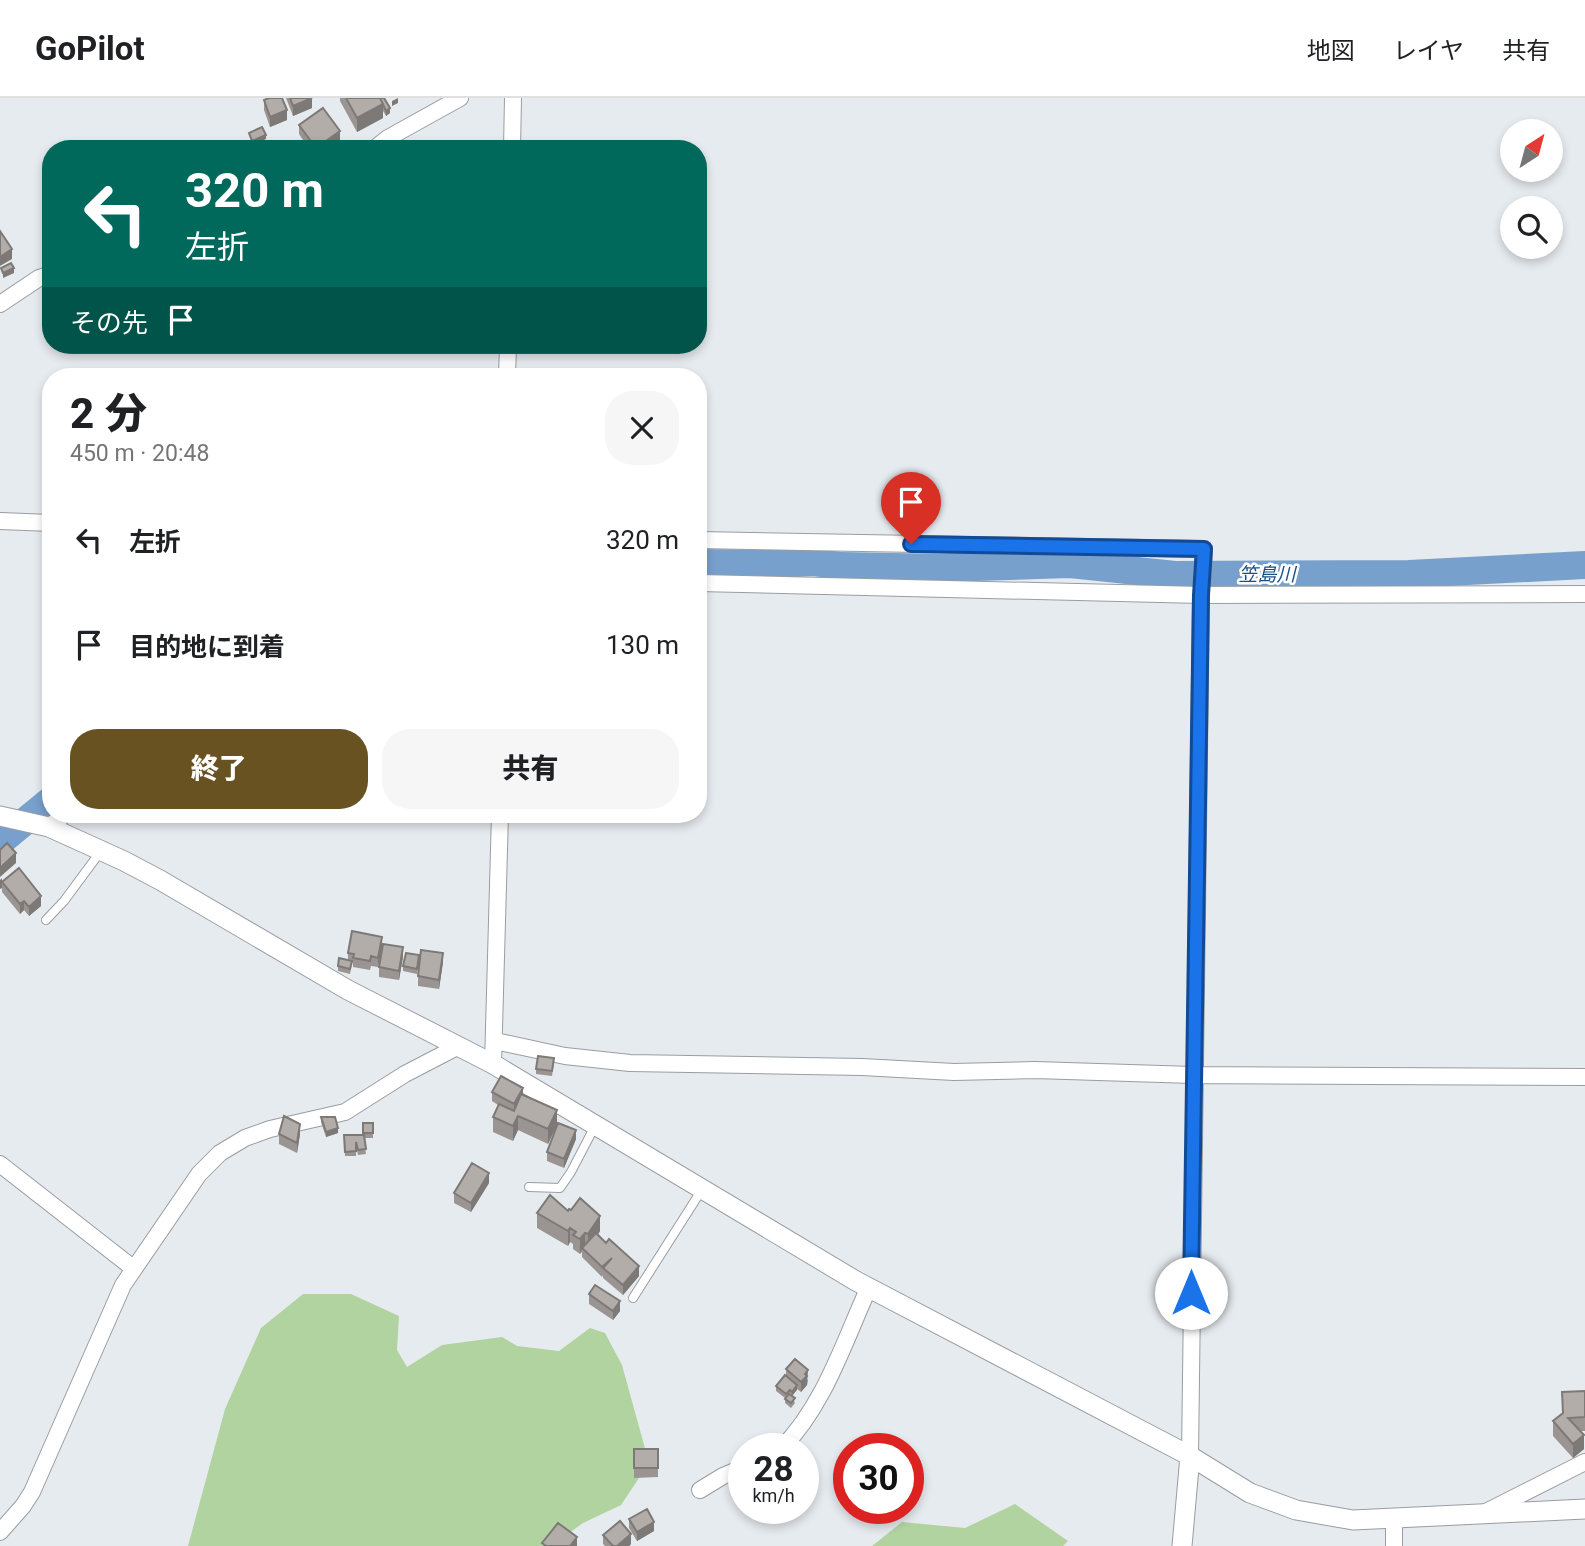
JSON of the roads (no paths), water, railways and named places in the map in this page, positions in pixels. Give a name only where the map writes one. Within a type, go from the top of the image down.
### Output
[{"type":"street","points":[[387,140],[460,98]]},
{"type":"street","points":[[512,140],[513,98]]},
{"type":"street","points":[[0,304],[42,277]]},
{"type":"street","points":[[0,521],[42,523]]},
{"type":"street","points":[[707,540],[1204,549],[1193,1075],[1190,1456],[1182,1546]]},
{"type":"street","points":[[707,583],[1201,595],[1585,594]]},
{"type":"street","points":[[0,816],[49,827],[160,880],[348,989],[457,1047],[493,1063],[869,1287],[1190,1456],[1250,1493],[1296,1510],[1353,1520],[1585,1509]]},
{"type":"street","points":[[49,827],[54,823]]},
{"type":"street","points":[[493,1063],[500,823]]},
{"type":"street","points":[[495,1041],[565,1056],[630,1063],[862,1067],[954,1072],[1035,1070],[1193,1075],[1585,1077]]},
{"type":"street","points":[[0,1532],[32,1492],[123,1285],[199,1174],[220,1153],[245,1138],[270,1129],[345,1112],[405,1074],[457,1047]]},
{"type":"street","points":[[0,1164],[134,1268]]},
{"type":"street","points":[[797,1433],[821,1393],[869,1287]]},
{"type":"street","points":[[1482,1514],[1585,1462]]},
{"type":"street","points":[[700,1490],[728,1474]]},
{"type":"street","points":[[1394,1519],[1394,1546]]},
{"type":"lane","points":[[46,919],[64,901],[101,851]]},
{"type":"lane","points":[[529,1187],[560,1188],[596,1124]]},
{"type":"lane","points":[[633,1298],[703,1188]]},
{"type":"waterway","name":"笠島川","points":[[707,563],[813,562],[841,566],[943,568],[1070,564],[1175,575],[1409,574],[1585,565]]},
{"type":"waterway","name":"笠島川","points":[[0,842],[42,807]]}]
